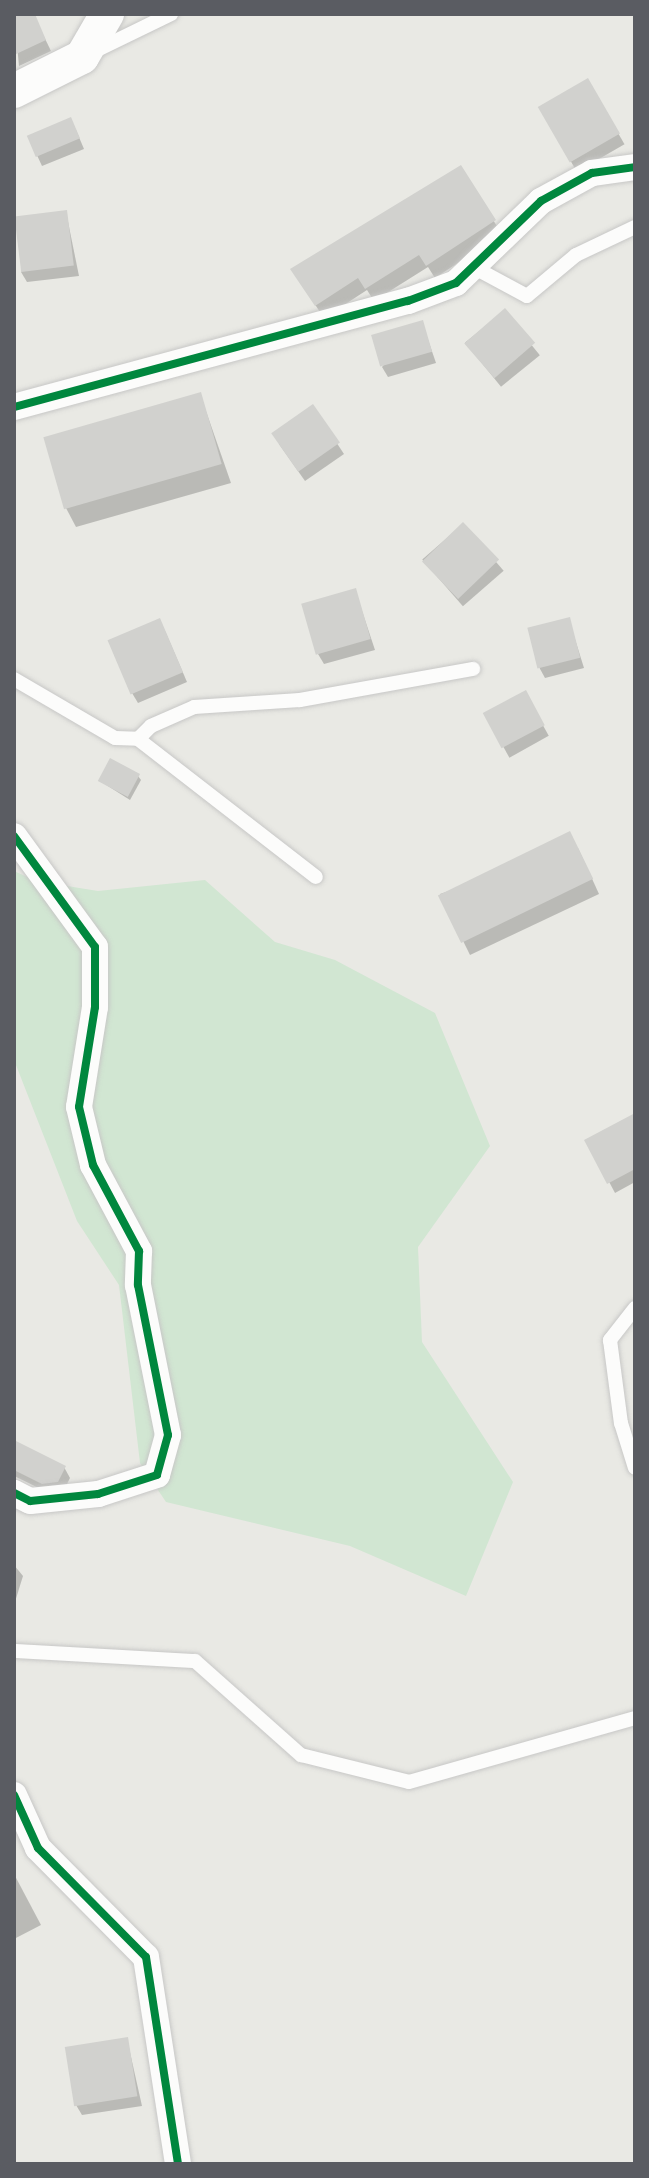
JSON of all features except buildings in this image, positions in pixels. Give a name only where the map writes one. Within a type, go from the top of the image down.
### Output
[{"type":"street","points":[[14,91],[82,57],[107,14]]},
{"type":"street","points":[[14,407],[408,301],[456,283],[541,201],[592,173],[635,167]]},
{"type":"street","points":[[14,836],[95,947],[95,1007],[79,1107],[93,1165],[139,1251],[138,1285],[168,1435],[157,1475],[98,1494],[30,1501],[14,1493]]},
{"type":"street","points":[[14,1795],[38,1848],[146,1957],[178,2164]]},
{"type":"lane","points":[[82,57],[171,14]]},
{"type":"lane","points":[[475,268],[527,296],[576,255],[635,227]]},
{"type":"lane","points":[[138,739],[151,726],[194,707],[300,700],[473,669]]},
{"type":"lane","points":[[14,679],[115,738],[138,739],[316,877]]},
{"type":"lane","points":[[635,1308],[610,1340],[621,1423],[635,1468]]},
{"type":"lane","points":[[14,1651],[195,1661],[301,1755],[409,1782],[635,1718]]},
{"type":"green space","points":[[14,871],[36,881],[98,891],[205,880],[275,942],[335,960],[435,1013],[490,1146],[418,1247],[422,1342],[513,1482],[466,1596],[350,1546],[166,1502],[140,1463],[119,1285],[77,1221],[14,1060]]},
{"type":"cycle path","points":[[14,407],[408,301],[456,283],[541,201],[592,173],[635,167]]},
{"type":"cycle path","points":[[14,836],[95,947],[95,1007],[79,1107],[93,1165],[139,1251],[138,1285],[168,1435],[157,1475],[98,1494],[30,1501],[14,1493]]},
{"type":"cycle path","points":[[14,1795],[38,1848],[146,1957],[178,2164]]}]
